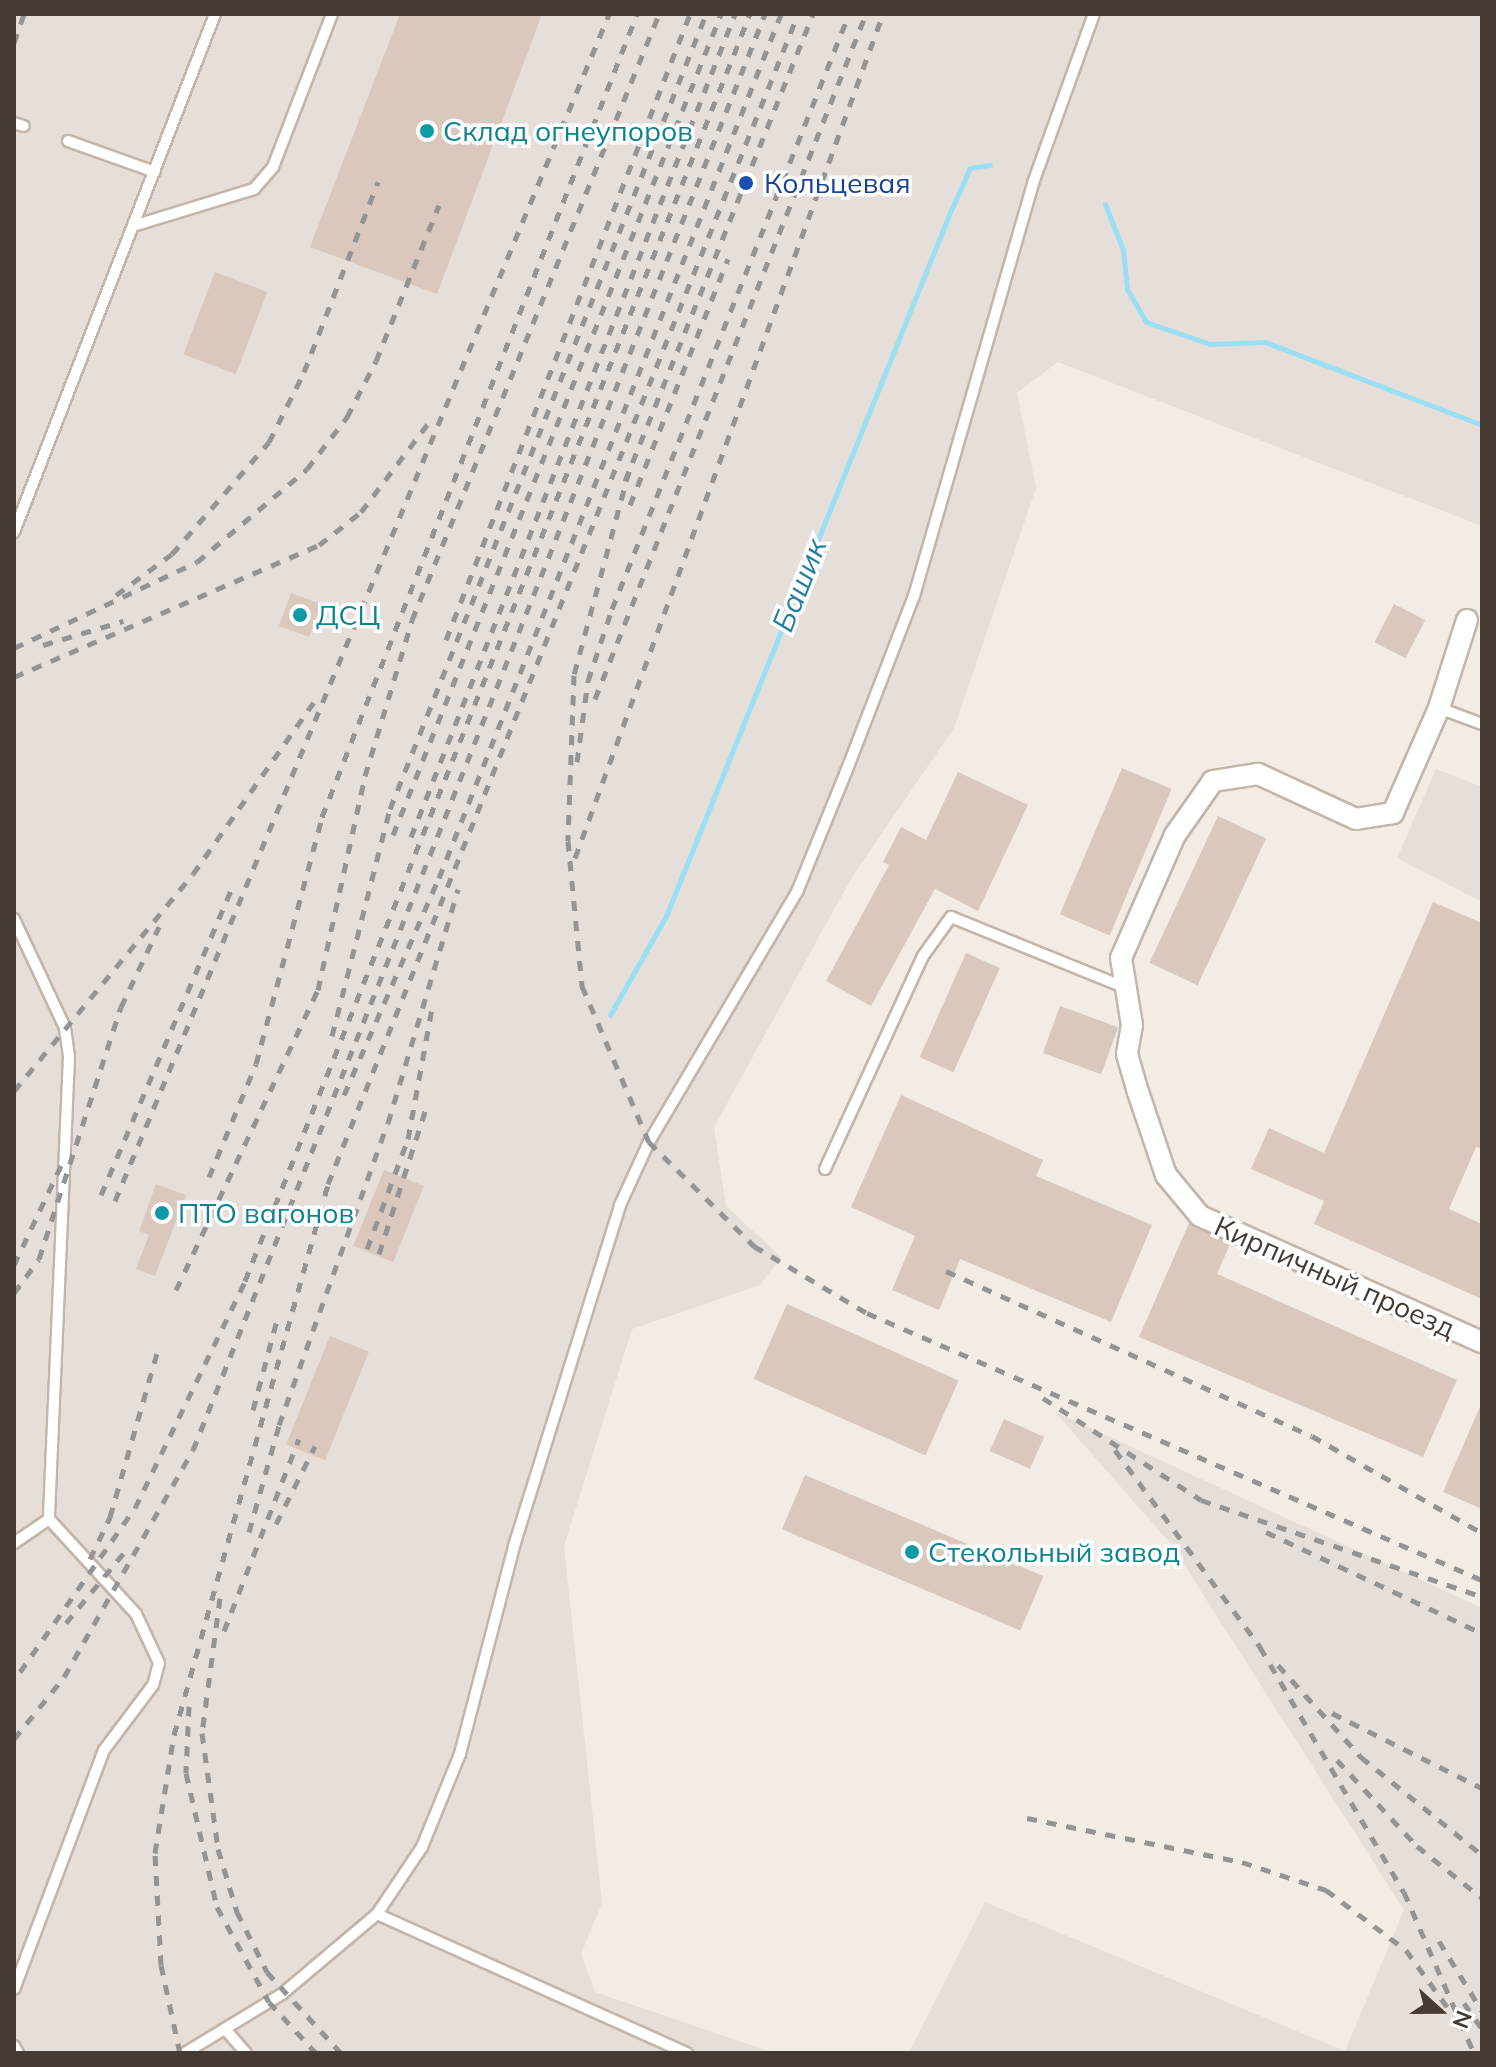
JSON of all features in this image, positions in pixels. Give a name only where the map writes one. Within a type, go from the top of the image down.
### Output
[{"type":"street","name":"Кирпичный проезд","points":[[1467,620],[1439,708],[1393,813],[1356,819],[1258,774],[1213,781],[1175,835],[1121,958],[1126,988],[1127,1054],[1138,1092],[1166,1175],[1200,1216],[1482,1342]]},
{"type":"lane","points":[[14,532],[215,14]]},
{"type":"lane","points":[[133,226],[254,189],[273,167],[332,14]]},
{"type":"lane","points":[[185,2053],[282,1994],[377,1914],[422,1847],[460,1754],[514,1546],[620,1205],[649,1142],[797,892],[914,596],[1033,183],[1094,14]]},
{"type":"lane","points":[[68,141],[155,172]]},
{"type":"lane","points":[[1439,708],[1482,724]]},
{"type":"lane","points":[[825,1169],[923,956],[951,917],[1126,988]]},
{"type":"lane","points":[[14,919],[65,1028],[69,1057],[49,1519],[136,1614],[159,1663],[153,1685],[104,1750],[14,1989]]},
{"type":"lane","points":[[14,1543],[49,1519]]},
{"type":"lane","points":[[377,1914],[687,2053]]},
{"type":"lane","points":[[225,2029],[246,2053]]},
{"type":"lane","points":[[14,2046],[18,2053]]},
{"type":"shaded area","points":[[14,14],[1482,14],[1482,526],[1058,362],[1017,393],[1036,488],[954,728],[852,877],[714,1127],[726,1206],[781,1257],[760,1285],[632,1329],[564,1546],[602,1903],[581,1954],[595,1992],[774,2053],[14,2053]]},
{"type":"shaded area","points":[[1436,769],[1482,787],[1482,902],[1397,858]]},
{"type":"shaded area","points":[[1055,1412],[1482,1608],[1482,2053],[909,2053],[985,1902],[1345,2051],[1404,1910],[1171,1544]]},
{"type":"building","name":"Склад огнеупоров","points":[[400,14],[542,14],[437,294],[310,247]]},
{"type":"building","points":[[215,272],[267,292],[236,374],[183,354]]},
{"type":"building","name":"ДСЦ","points":[[291,593],[321,604],[309,637],[279,626]]},
{"type":"building","points":[[1394,604],[1425,620],[1406,658],[1374,642]]},
{"type":"building","points":[[1122,768],[1172,789],[1110,935],[1060,914]]},
{"type":"building","points":[[958,772],[1028,805],[978,911],[935,889],[871,1006],[826,981],[889,865],[883,862],[901,827],[926,840]]},
{"type":"building","points":[[1218,816],[1266,838],[1198,985],[1150,963]]},
{"type":"building","points":[[1433,902],[1482,923],[1482,1149],[1476,1147],[1449,1209],[1482,1224],[1482,1299],[1314,1224],[1324,1201],[1251,1169],[1269,1128],[1324,1153]]},
{"type":"building","points":[[966,953],[1000,968],[953,1072],[920,1057]]},
{"type":"building","points":[[1060,1006],[1118,1027],[1101,1074],[1043,1053]]},
{"type":"building","points":[[901,1095],[1043,1160],[1036,1176],[1152,1225],[1111,1322],[960,1259],[939,1310],[892,1290],[915,1236],[851,1207]]},
{"type":"building","points":[[384,1170],[424,1186],[393,1262],[353,1246]]},
{"type":"building","name":"ПТО вагонов","points":[[156,1184],[186,1195],[155,1276],[136,1269],[149,1235],[139,1231]]},
{"type":"building","points":[[1189,1223],[1230,1244],[1217,1274],[1457,1380],[1423,1457],[1139,1337]]},
{"type":"building","points":[[787,1304],[959,1380],[925,1455],[754,1379]]},
{"type":"building","points":[[330,1336],[369,1352],[325,1460],[286,1444]]},
{"type":"building","points":[[1482,1402],[1482,1509],[1443,1492]]},
{"type":"building","points":[[1004,1419],[1044,1437],[1030,1469],[990,1451]]},
{"type":"building","name":"Стекольный завод","points":[[805,1475],[1043,1576],[1020,1631],[782,1529]]},
{"type":"waterway","name":"Башик","points":[[610,1015],[666,916],[951,210],[970,168],[990,165]]},
{"type":"waterway","name":"Башик","points":[[1105,204],[1123,250],[1127,289],[1146,322],[1210,344],[1265,342],[1482,425]]},
{"type":"railway","points":[[14,43],[24,14]]},
{"type":"railway","points":[[115,1201],[609,14]]},
{"type":"railway","points":[[209,1177],[256,1064],[322,817],[637,14]]},
{"type":"railway","points":[[176,1290],[318,990],[365,776],[412,620],[659,14]]},
{"type":"railway","points":[[446,640],[690,14]]},
{"type":"railway","points":[[332,1036],[390,809],[706,14]]},
{"type":"railway","points":[[393,835],[721,14]]},
{"type":"railway","points":[[411,837],[735,14]]},
{"type":"railway","points":[[20,1672],[135,1508],[245,1281],[750,14]]},
{"type":"railway","points":[[14,1739],[64,1677],[193,1450],[765,14]]},
{"type":"railway","points":[[344,1095],[439,878],[781,14]]},
{"type":"railway","points":[[180,2053],[161,1965],[155,1853],[174,1735],[328,1184],[798,14]]},
{"type":"railway","points":[[625,481],[813,14]]},
{"type":"railway","points":[[577,762],[588,681],[612,609],[849,14]]},
{"type":"railway","points":[[595,699],[866,14]]},
{"type":"railway","points":[[575,858],[883,14]]},
{"type":"railway","points":[[116,595],[172,554],[269,442],[304,372],[378,182]]},
{"type":"railway","points":[[14,648],[197,562],[307,469],[347,417],[376,361],[439,205]]},
{"type":"railway","points":[[630,505],[728,259]]},
{"type":"railway","points":[[14,677],[319,545],[361,512],[432,418]]},
{"type":"railway","points":[[629,471],[574,675],[568,841],[582,986],[649,1142],[754,1246],[867,1313],[1482,1580]]},
{"type":"railway","points":[[43,645],[123,621]]},
{"type":"railway","points":[[14,1091],[193,874],[314,702]]},
{"type":"railway","points":[[101,1195],[233,886]]},
{"type":"railway","points":[[249,1532],[279,1425],[388,1123],[458,889]]},
{"type":"railway","points":[[14,1293],[39,1259],[121,1007],[159,927]]},
{"type":"railway","points":[[367,1249],[408,1139],[432,1008]]},
{"type":"railway","points":[[379,1254],[427,1105]]},
{"type":"railway","points":[[14,1265],[64,1159]]},
{"type":"railway","points":[[946,1271],[1312,1436],[1482,1533]]},
{"type":"railway","points":[[253,1410],[278,1316]]},
{"type":"railway","points":[[90,1559],[110,1517],[157,1353]]},
{"type":"railway","points":[[1043,1398],[1201,1500],[1482,1597]]},
{"type":"railway","points":[[224,1631],[299,1439]]},
{"type":"railway","points":[[276,1524],[315,1446]]},
{"type":"railway","points":[[1115,1450],[1260,1647],[1404,1892],[1474,2053]]},
{"type":"railway","points":[[1266,1532],[1482,1633]]},
{"type":"railway","points":[[66,1623],[127,1549]]},
{"type":"railway","points":[[220,1598],[202,1733],[218,1849],[237,1912],[267,1972],[341,2053]]},
{"type":"railway","points":[[1278,1665],[1361,1757],[1482,1855]]},
{"type":"railway","points":[[189,1706],[186,1773],[217,1907],[269,2002],[316,2053]]},
{"type":"railway","points":[[1332,1713],[1482,1788]]},
{"type":"railway","points":[[1337,1760],[1417,1846],[1482,1898]]},
{"type":"railway","points":[[1027,1818],[1242,1862],[1326,1890],[1406,1950],[1448,2008]]},
{"type":"railway","points":[[1439,1941],[1482,2011]]},
{"type":"railway","points":[[1464,2003],[1482,2029]]},
{"type":"place","name":"Склад огнеупоров","points":[[427,131]]},
{"type":"place","name":"Кольцевая","points":[[746,183]]},
{"type":"place","name":"ДСЦ","points":[[300,615]]},
{"type":"place","name":"ПТО вагонов","points":[[162,1213]]},
{"type":"place","name":"Стекольный завод","points":[[912,1552]]}]
